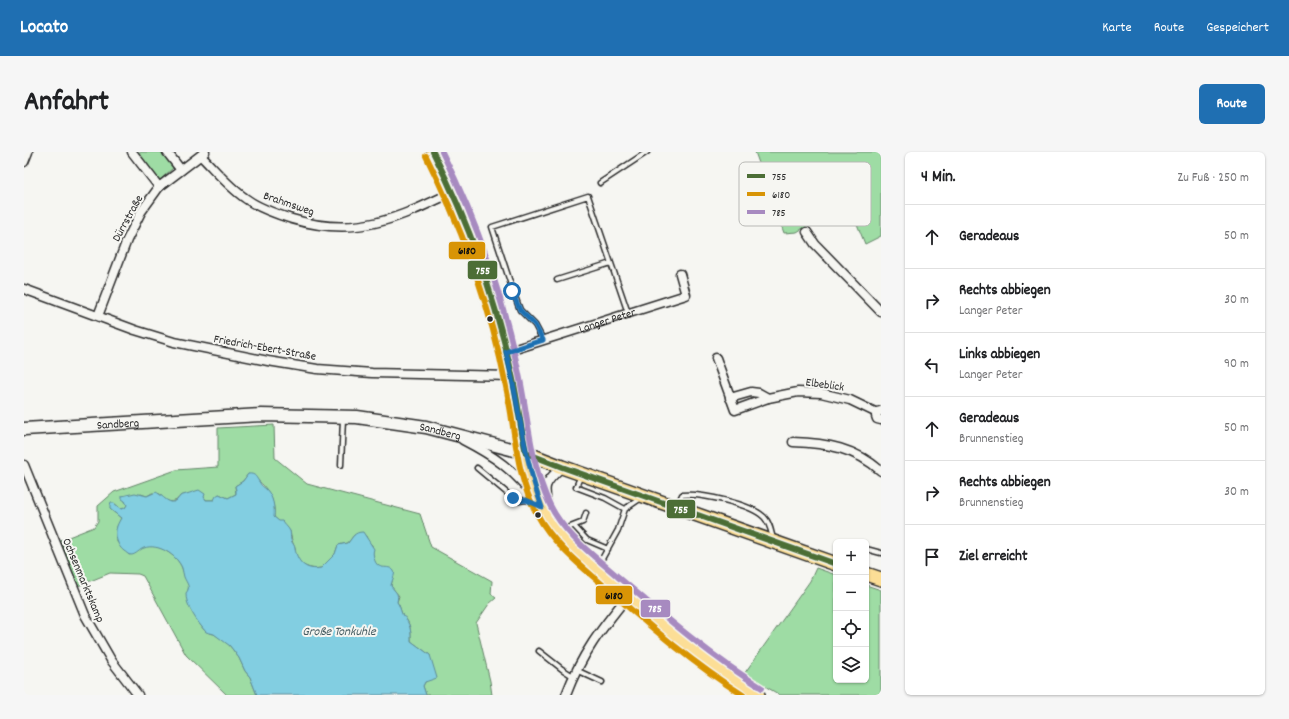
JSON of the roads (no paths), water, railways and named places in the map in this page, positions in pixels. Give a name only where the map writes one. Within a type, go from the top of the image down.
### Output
[{"type":"main road","points":[[433,152],[453,192],[485,277],[512,376],[533,484],[542,507],[555,526],[578,551],[628,596],[700,657],[758,695]]},
{"type":"main road","name":"Sandberg","points":[[24,429],[261,415],[357,417],[426,427],[526,453],[581,474],[833,563]]},
{"type":"main road","points":[[869,575],[881,579]]},
{"type":"street","points":[[24,162],[28,152]]},
{"type":"street","points":[[132,152],[160,187]]},
{"type":"street","points":[[167,152],[181,170]]},
{"type":"street","name":"Dürrstraße","points":[[98,316],[127,240],[141,212],[160,187],[203,154]]},
{"type":"street","name":"Brahmsweg","points":[[203,154],[227,183],[245,198],[270,212],[306,223],[341,227],[358,227],[375,224],[391,220],[453,192]]},
{"type":"street","points":[[806,232],[815,244],[881,312]]},
{"type":"street","name":"Langer Peter","points":[[506,352],[686,295],[680,274]]},
{"type":"street","name":"Friedrich-Ebert-Straße","points":[[24,289],[135,330],[174,342],[268,361],[317,369],[372,373],[512,376]]},
{"type":"street","points":[[716,358],[730,398]]},
{"type":"street","name":"Elbeblick","points":[[768,398],[759,393],[751,392],[730,398],[735,410],[768,398],[798,392],[821,393],[845,398],[880,415]]},
{"type":"street","points":[[448,433],[494,457],[511,470],[542,507]]},
{"type":"street","points":[[794,442],[820,444],[849,450],[869,460],[881,471]]},
{"type":"street","name":"Ochsenmarktskamp","points":[[24,465],[85,615],[111,660],[138,695]]},
{"type":"street","points":[[555,526],[546,497],[546,484],[562,467]]},
{"type":"street","points":[[566,695],[575,673],[599,632],[628,596]]},
{"type":"lane","points":[[600,183],[647,152]]},
{"type":"lane","points":[[543,340],[535,325],[520,310],[512,291],[492,227],[588,196],[628,313]]},
{"type":"lane","points":[[557,280],[611,263]]},
{"type":"lane","points":[[341,465],[344,417]]},
{"type":"lane","points":[[477,468],[513,498],[519,501],[526,500],[542,507]]},
{"type":"lane","points":[[581,474],[576,487],[625,509]]},
{"type":"lane","points":[[676,508],[682,495],[692,494],[708,496],[757,511],[765,518],[769,525],[774,542]]},
{"type":"lane","points":[[597,568],[618,530],[625,509],[644,496]]},
{"type":"lane","points":[[555,526],[574,526],[583,522],[586,513]]},
{"type":"lane","points":[[574,526],[587,540],[608,548]]},
{"type":"lane","points":[[869,550],[881,553]]},
{"type":"lane","points":[[539,651],[562,669],[602,682]]},
{"type":"water","name":"Große Tonkuhle","points":[[248,474],[254,475],[271,496],[274,517],[279,521],[282,521],[289,530],[291,540],[295,546],[296,554],[301,562],[307,567],[316,569],[321,568],[335,554],[338,545],[348,543],[356,534],[363,532],[374,549],[373,555],[376,563],[381,567],[389,568],[394,571],[391,586],[397,593],[397,602],[409,625],[411,641],[430,655],[437,678],[425,682],[423,686],[426,695],[257,695],[250,677],[230,646],[214,634],[206,632],[193,614],[186,598],[188,585],[180,563],[166,551],[155,547],[144,548],[131,555],[124,551],[120,546],[116,533],[117,526],[121,518],[110,509],[110,506],[111,503],[114,503],[121,509],[125,508],[127,505],[122,499],[122,496],[135,493],[147,496],[156,492],[168,501],[174,502],[180,496],[199,490],[205,494],[204,497],[206,500],[214,500],[219,494],[228,498],[236,494],[235,486],[243,481]]}]
